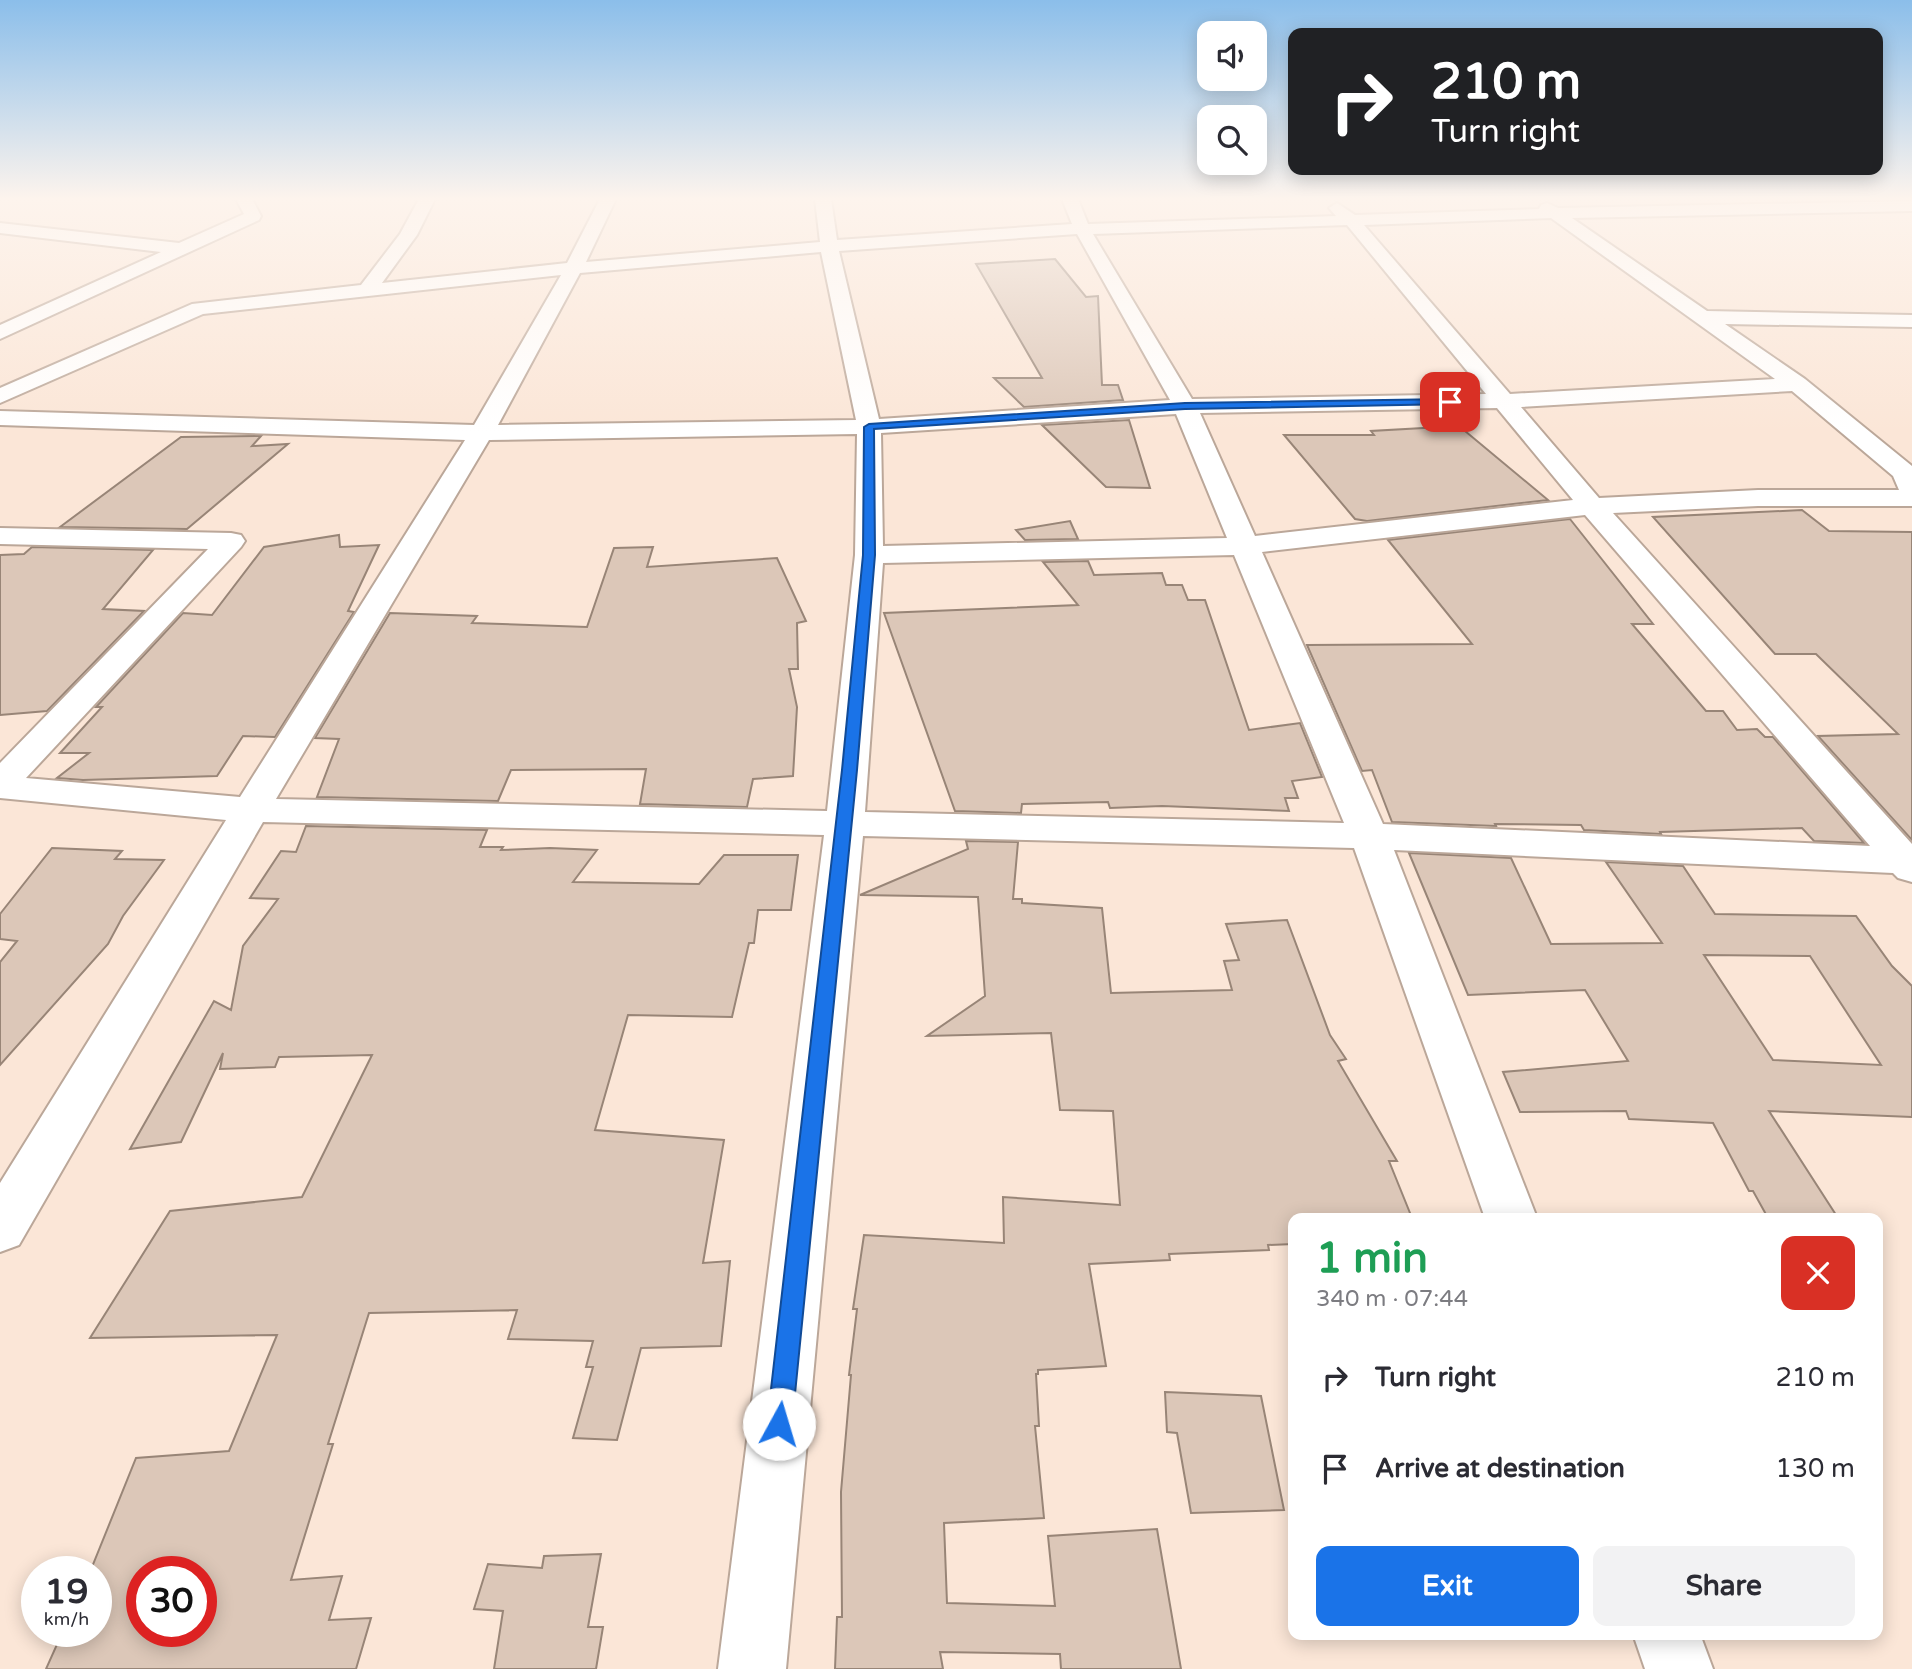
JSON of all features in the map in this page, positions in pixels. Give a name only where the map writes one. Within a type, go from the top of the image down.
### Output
[{"type":"street","points":[[0,333],[122,277]]},
{"type":"street","points":[[367,290],[377,277]]},
{"type":"street","points":[[0,396],[200,308],[491,277]]},
{"type":"street","points":[[0,1229],[250,810],[481,433],[570,277]]},
{"type":"street","points":[[752,1669],[845,824],[869,555],[869,427],[836,277]]},
{"type":"street","points":[[1110,277],[1185,406],[1368,836],[1509,1213]]},
{"type":"street","points":[[1399,277],[1592,506],[1910,864]]},
{"type":"street","points":[[1643,277],[1797,384],[1910,483]]},
{"type":"street","points":[[0,316],[35,317]]},
{"type":"street","points":[[1699,317],[1912,321]]},
{"type":"street","points":[[0,418],[481,433],[869,427],[1185,406],[1503,401],[1797,384]]},
{"type":"street","points":[[869,555],[1244,546],[1592,506],[1758,498],[1910,483]]},
{"type":"street","points":[[0,536],[231,541],[0,786]]},
{"type":"street","points":[[0,786],[250,810],[1368,836],[1910,864]]},
{"type":"street","points":[[1669,1640],[1679,1669]]},
{"type":"building","points":[[983,277],[1070,277],[1086,297],[1098,296],[1102,385],[1118,385],[1123,400],[1024,407],[994,378],[1042,378]]},
{"type":"building","points":[[1129,420],[1150,488],[1106,487],[1042,425]]},
{"type":"building","points":[[1459,426],[1548,500],[1367,521],[1355,519],[1284,435],[1374,435],[1371,431]]},
{"type":"building","points":[[261,436],[252,446],[288,444],[187,529],[60,527],[181,437]]},
{"type":"building","points":[[1802,510],[1829,531],[1912,532],[1912,840],[1818,736],[1898,734],[1816,654],[1775,654],[1653,517]]},
{"type":"building","points":[[1570,519],[1653,624],[1632,624],[1706,711],[1723,711],[1737,730],[1757,729],[1765,737],[1773,737],[1864,843],[1814,841],[1802,828],[1660,832],[1661,834],[1584,830],[1581,825],[1495,824],[1496,826],[1392,822],[1372,770],[1362,771],[1307,645],[1472,644],[1388,540]]},
{"type":"building","points":[[1070,521],[1078,539],[1025,540],[1016,530]]},
{"type":"building","points":[[339,535],[340,547],[379,545],[348,611],[354,612],[275,737],[243,736],[217,776],[83,780],[57,778],[89,753],[60,753],[102,707],[96,707],[183,613],[212,615],[264,547]]},
{"type":"building","points":[[32,547],[153,550],[103,609],[144,611],[47,711],[0,715],[0,555],[24,554]]},
{"type":"building","points":[[653,547],[647,567],[777,558],[806,621],[797,623],[798,669],[789,669],[797,707],[793,776],[753,779],[747,807],[640,804],[646,769],[511,770],[498,801],[317,797],[339,739],[315,738],[390,613],[477,616],[472,623],[587,627],[614,548]]},
{"type":"building","points":[[1088,561],[1094,575],[1162,573],[1166,585],[1182,585],[1188,600],[1205,600],[1249,730],[1300,723],[1322,777],[1292,781],[1298,798],[1285,798],[1289,811],[1162,806],[1110,808],[1108,802],[1022,804],[1021,813],[955,811],[884,613],[1078,605],[1043,562]]},
{"type":"building","points":[[306,826],[487,830],[480,847],[503,847],[501,850],[597,850],[573,882],[699,884],[724,855],[798,855],[791,910],[758,910],[754,943],[749,943],[732,1017],[628,1015],[595,1130],[724,1140],[703,1263],[730,1261],[721,1346],[641,1348],[617,1440],[573,1438],[593,1367],[586,1367],[593,1341],[508,1339],[517,1310],[369,1313],[328,1444],[333,1444],[291,1580],[342,1576],[329,1620],[371,1618],[356,1669],[46,1669],[56,1647],[112,1647],[112,1556],[96,1556],[136,1458],[229,1451],[277,1335],[90,1338],[170,1211],[302,1197],[372,1055],[279,1057],[275,1067],[220,1069],[223,1053],[181,1142],[130,1149],[214,1001],[231,1010],[243,946],[278,899],[250,898],[281,851],[296,852]]},
{"type":"building","points":[[966,841],[1018,842],[1013,899],[1022,899],[1022,903],[1102,908],[1111,993],[1232,990],[1224,961],[1239,960],[1226,924],[1287,920],[1330,1035],[1346,1059],[1338,1061],[1397,1161],[1389,1161],[1410,1213],[1288,1213],[1288,1244],[1268,1245],[1269,1250],[1169,1254],[1170,1260],[1089,1264],[1106,1366],[1038,1370],[1036,1374],[1039,1426],[1035,1426],[1044,1518],[944,1523],[947,1603],[1055,1606],[1048,1536],[1157,1529],[1181,1669],[1061,1669],[1060,1654],[940,1652],[943,1669],[835,1669],[837,1617],[842,1617],[841,1492],[849,1375],[857,1309],[853,1309],[864,1235],[1004,1243],[1003,1197],[1120,1205],[1113,1111],[1060,1110],[1051,1033],[927,1036],[985,996],[978,897],[860,895],[968,849]]},
{"type":"building","points":[[52,848],[122,851],[115,859],[164,860],[123,916],[108,944],[0,1065],[0,962],[17,941],[0,939],[0,914]]},
{"type":"building","points":[[1409,853],[1511,858],[1551,944],[1662,943],[1606,862],[1683,866],[1715,914],[1856,916],[1892,966],[1912,986],[1912,1117],[1769,1111],[1835,1213],[1765,1213],[1753,1191],[1749,1191],[1713,1123],[1629,1119],[1626,1111],[1520,1112],[1503,1072],[1628,1061],[1585,990],[1468,995]],"holes":[[[1704,955],[1810,956],[1881,1065],[1773,1060]]]},
{"type":"building","points":[[1165,1392],[1261,1396],[1284,1510],[1191,1513],[1177,1433],[1167,1432]]},
{"type":"building","points":[[601,1554],[588,1627],[603,1627],[596,1669],[494,1669],[503,1611],[474,1609],[488,1564],[542,1568],[544,1556]]},
{"type":"route","points":[[779,1424],[850,770],[869,555],[869,427],[1185,406],[1450,402]]}]
